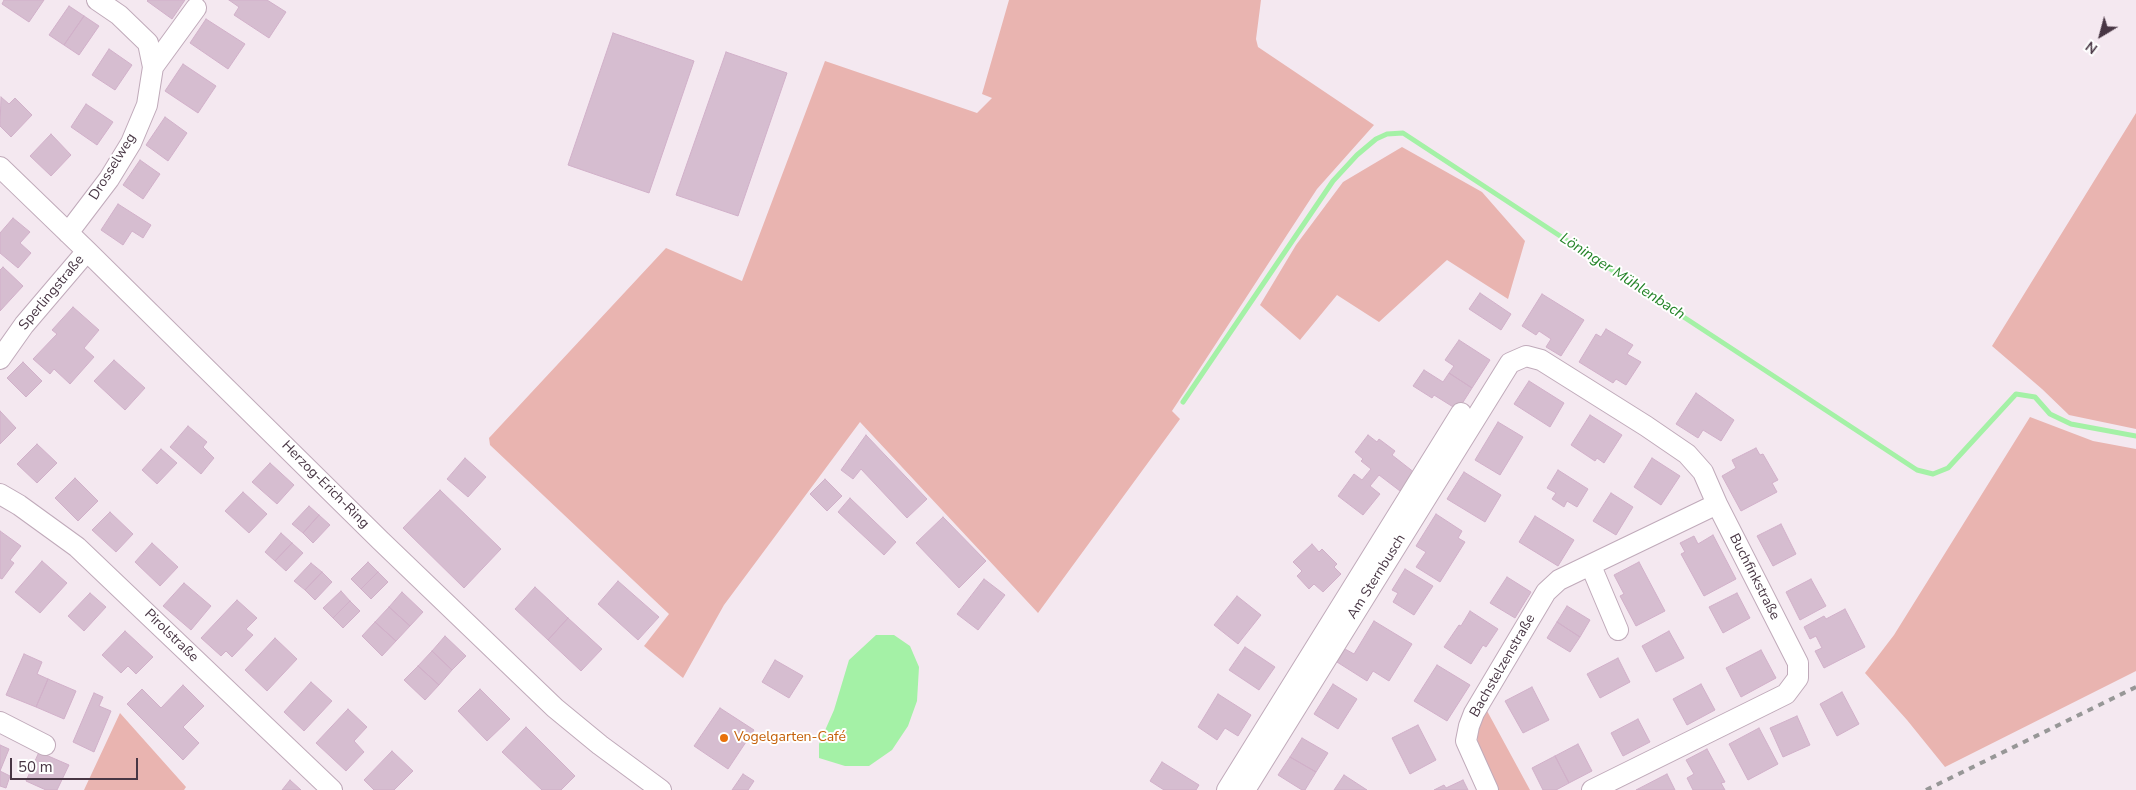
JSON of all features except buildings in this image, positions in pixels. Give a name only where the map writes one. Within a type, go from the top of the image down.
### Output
[{"type":"street","name":"Drosselweg","points":[[68,233],[109,179],[131,143],[147,105],[153,67],[148,43],[119,15],[97,0]]},
{"type":"street","name":"Drosselweg","points":[[153,67],[196,8]]},
{"type":"street","name":"Herzog-Erich-Ring","points":[[0,167],[381,541],[555,708],[657,789]]},
{"type":"street","name":"Sperlingstraße","points":[[0,359],[24,325],[87,251]]},
{"type":"street","name":"Buchfinkstraße","points":[[1510,363],[1526,356],[1541,360],[1687,454],[1703,472],[1717,504],[1798,664],[1798,678],[1786,694],[1592,790]]},
{"type":"street","name":"Am Sternbusch","points":[[1253,787],[1510,363]]},
{"type":"street","name":"Am Sternbusch","points":[[1227,790],[1461,412]]},
{"type":"street","name":"Pirolstraße","points":[[0,494],[19,505],[77,547],[332,790]]},
{"type":"street","name":"Bachstelzenstraße","points":[[1488,790],[1466,741],[1474,713],[1546,592],[1558,580],[1591,566],[1717,504]]},
{"type":"street","points":[[1591,566],[1618,630]]},
{"type":"street","points":[[0,722],[45,745]]},
{"type":"shaded area","points":[[1009,0],[1261,0],[1256,39],[1258,47],[1374,125],[1317,189],[1172,411],[1180,419],[1038,613],[860,422],[724,605],[683,678],[644,646],[669,614],[490,445],[489,438],[666,248],[742,281],[825,61],[977,113],[992,98],[982,94]]},
{"type":"shaded area","points":[[2136,113],[2136,429],[2069,415],[1992,346]]},
{"type":"shaded area","points":[[1402,147],[1482,192],[1525,241],[1508,299],[1447,260],[1379,322],[1337,295],[1300,340],[1260,305],[1296,245],[1343,182]]},
{"type":"shaded area","points":[[2030,417],[2093,441],[2136,449],[2136,671],[1945,767],[1907,720],[1865,673],[1894,635]]},
{"type":"shaded area","points":[[876,635],[894,635],[910,646],[919,667],[917,701],[908,726],[892,750],[869,766],[845,766],[819,758],[819,744],[834,710],[849,660]]},
{"type":"shaded area","points":[[1486,709],[1530,790],[1498,790],[1479,754],[1476,729]]},
{"type":"shaded area","points":[[120,713],[186,787],[184,790],[84,790]]},
{"type":"waterway","name":"Löninger Mühlenbach","points":[[1183,402],[1333,181],[1357,155],[1376,139],[1387,134],[1403,133],[1917,470],[1933,474],[1948,468],[2016,394],[2035,397],[2050,414],[2071,424],[2136,436]]},
{"type":"railway","points":[[1926,790],[2136,687]]},
{"type":"place","name":"Vogelgarten-Café","points":[[724,738]]}]
